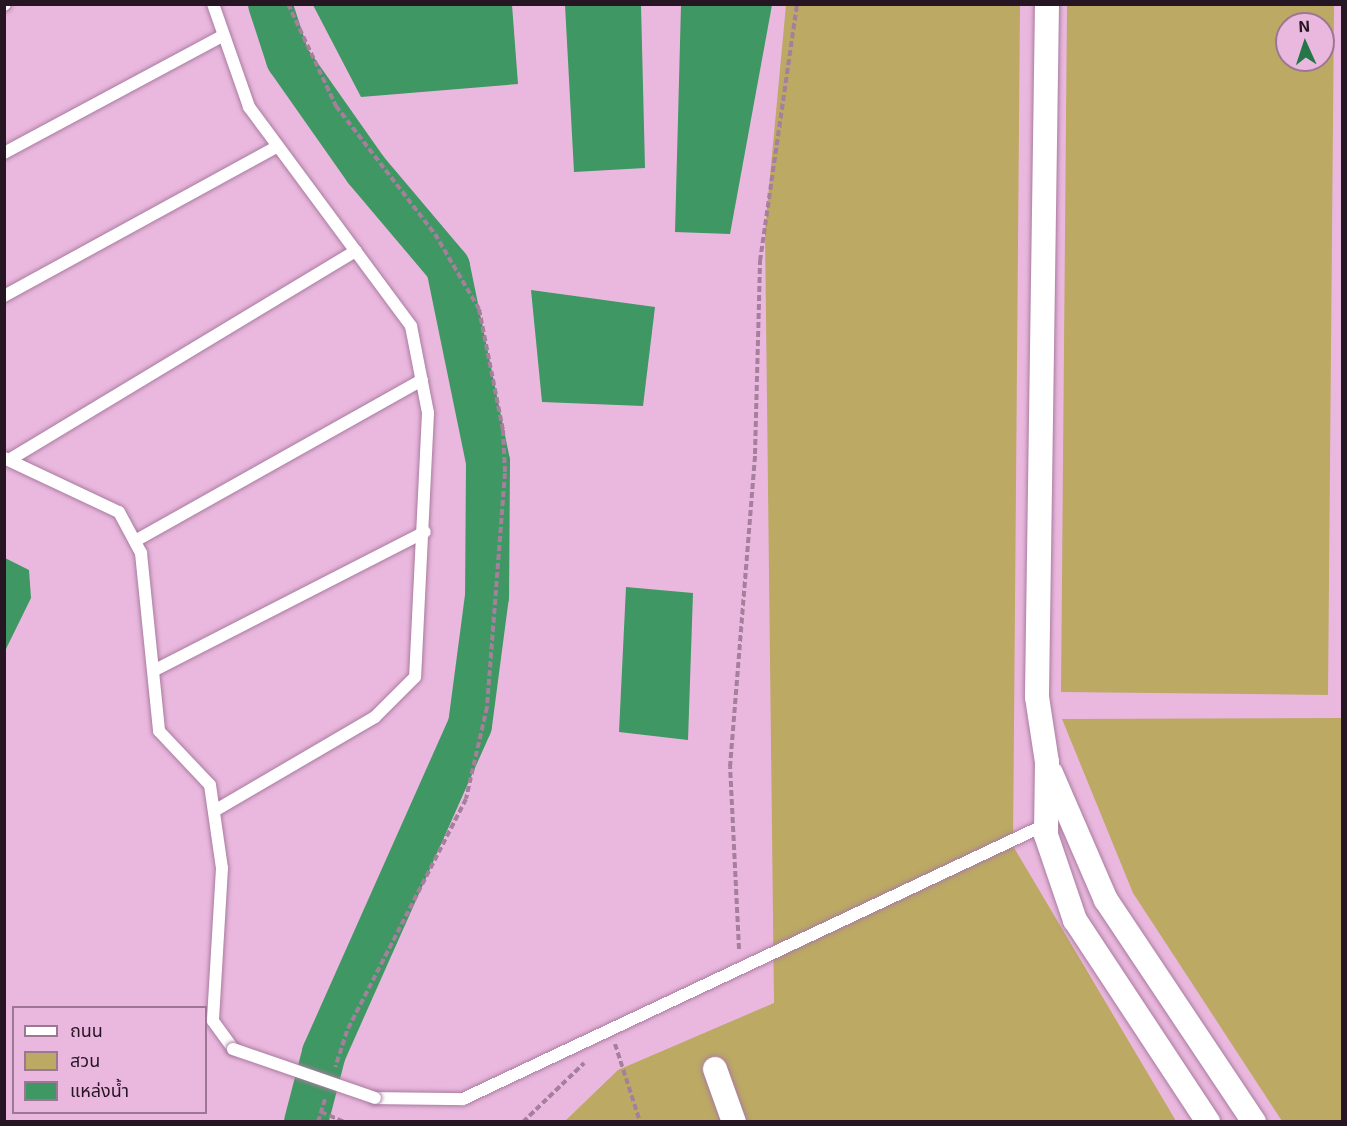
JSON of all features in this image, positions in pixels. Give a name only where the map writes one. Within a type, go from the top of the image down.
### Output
[{"type":"street","points":[[1047,4],[1037,697],[1047,762],[1047,824],[1075,920],[1208,1122]]},
{"type":"street","points":[[1047,762],[1106,900],[1254,1122]]},
{"type":"street","points":[[715,1070],[734,1122]]},
{"type":"lane","points":[[213,4],[220,37],[249,107],[411,326],[428,413],[424,532],[415,677],[375,717],[214,811]]},
{"type":"lane","points":[[4,153],[220,37]]},
{"type":"lane","points":[[4,296],[278,146]]},
{"type":"lane","points":[[7,459],[356,251]]},
{"type":"lane","points":[[135,541],[422,380]]},
{"type":"lane","points":[[7,459],[119,512],[141,553],[155,670],[159,731],[210,785],[222,868],[213,1021],[233,1049],[375,1098],[463,1099],[1047,824]]},
{"type":"lane","points":[[155,670],[424,532]]},
{"type":"path","points":[[739,959],[730,767],[755,454],[760,261],[797,4]]},
{"type":"path","points":[[615,1043],[640,1122]]},
{"type":"path","points":[[321,1112],[344,1122]]},
{"type":"green space","points":[[786,5],[1020,5],[1013,846],[1176,1121],[564,1122],[618,1070],[774,1003],[765,230]]},
{"type":"green space","points":[[1067,5],[1334,5],[1334,12],[1275,12],[1275,72],[1333,72],[1328,695],[1061,692]]},
{"type":"green space","points":[[1342,718],[1342,1121],[1282,1121],[1133,893],[1062,719]]},
{"type":"water","points":[[313,5],[512,5],[518,84],[361,97]]},
{"type":"water","points":[[565,5],[641,5],[645,168],[574,172]]},
{"type":"water","points":[[681,5],[772,5],[730,234],[675,232]]},
{"type":"water","points":[[531,290],[655,307],[643,406],[542,402]]},
{"type":"water","points":[[5,558],[29,570],[31,598],[5,651]]},
{"type":"water","points":[[626,587],[693,593],[688,740],[619,732]]},
{"type":"waterway","points":[[270,4],[288,59],[366,170],[448,267],[488,462],[487,596],[470,725],[324,1053],[306,1122]]}]
